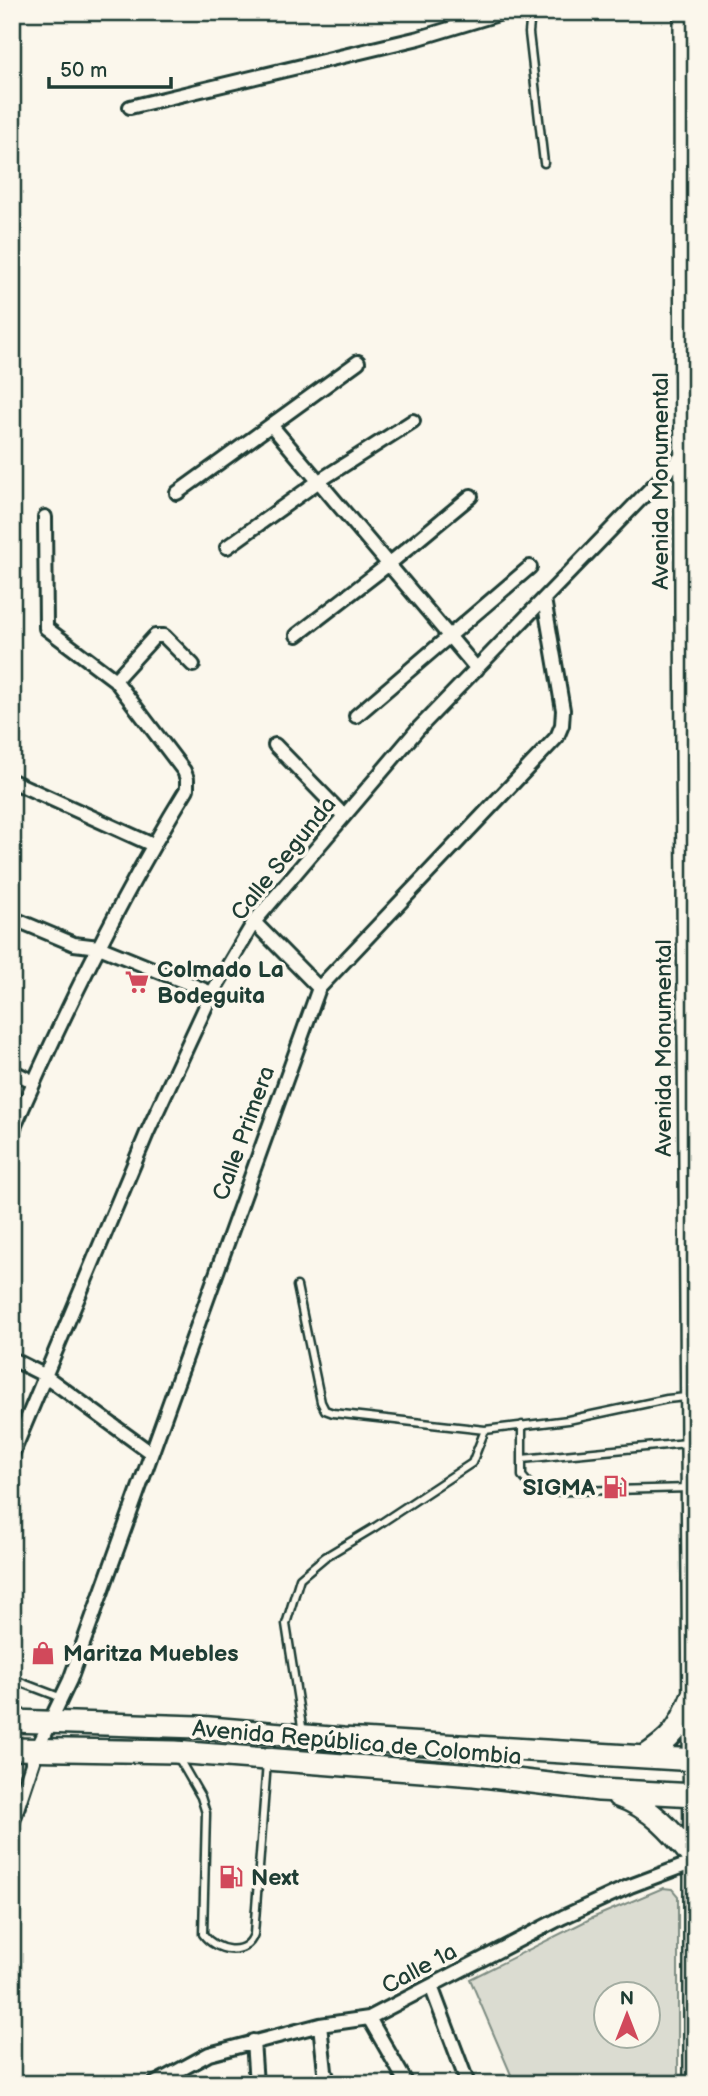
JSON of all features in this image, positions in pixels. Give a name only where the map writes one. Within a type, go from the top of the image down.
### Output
[{"type":"main road","name":"Avenida Monumental","points":[[688,23],[690,150],[685,453],[691,551],[693,1311],[690,1443],[694,1571],[694,2084]]},
{"type":"main road","points":[[643,1757],[667,1742],[694,1700]]},
{"type":"main road","name":"Avenida República de Colombia","points":[[12,1721],[204,1727],[694,1760]]},
{"type":"main road","points":[[203,1754],[204,1727]]},
{"type":"main road","name":"Avenida República de Colombia","points":[[12,1749],[175,1752],[474,1775],[599,1790],[694,1795]]},
{"type":"main road","points":[[599,1790],[633,1801],[654,1816],[676,1836],[695,1859]]},
{"type":"street","points":[[130,107],[419,38],[505,12]]},
{"type":"street","points":[[177,494],[358,362]]},
{"type":"street","points":[[227,547],[318,481],[413,421]]},
{"type":"street","points":[[271,425],[477,669]]},
{"type":"street","name":"Calle Segunda","points":[[12,1455],[147,1133],[212,993],[254,922],[418,729],[685,453]]},
{"type":"street","points":[[297,635],[471,496]]},
{"type":"street","points":[[12,1132],[99,947],[153,845],[187,789],[184,771],[115,680],[46,628],[45,517]]},
{"type":"street","points":[[356,716],[530,567]]},
{"type":"street","name":"Calle Primera","points":[[12,1824],[37,1749],[70,1680],[319,988],[557,737],[563,710],[544,599]]},
{"type":"street","points":[[115,680],[155,636],[160,635],[193,666]]},
{"type":"street","points":[[275,745],[344,816]]},
{"type":"street","points":[[12,781],[153,845]]},
{"type":"street","points":[[12,918],[75,944],[99,947],[212,993]]},
{"type":"street","points":[[254,922],[319,988]]},
{"type":"street","points":[[12,1071],[34,1082]]},
{"type":"street","points":[[12,1359],[44,1375],[151,1453]]},
{"type":"street","name":"Calle 1a","points":[[154,2084],[209,2054],[320,2025],[369,2018],[575,1912],[695,1859]]},
{"type":"street","points":[[431,1986],[468,2084]]},
{"type":"street","points":[[369,2018],[407,2084]]},
{"type":"street","points":[[320,2025],[329,2084]]},
{"type":"street","points":[[253,2041],[256,2084]]},
{"type":"lane","points":[[531,12],[529,33],[544,163]]},
{"type":"lane","points":[[297,1286],[321,1402],[325,1410],[333,1413],[485,1430],[568,1420],[690,1396]]},
{"type":"lane","points":[[522,1425],[522,1476],[536,1492],[691,1488]]},
{"type":"lane","points":[[303,1735],[286,1623],[300,1578],[325,1557],[472,1463],[485,1430]]},
{"type":"lane","points":[[522,1459],[690,1443]]},
{"type":"lane","points":[[12,1679],[62,1698]]},
{"type":"lane","points":[[175,1752],[201,1797],[206,1813],[203,1934],[209,1943],[218,1948],[242,1949],[251,1943],[254,1934],[267,1760]]},
{"type":"shaded area","points":[[663,1888],[672,1889],[678,1896],[678,2082],[515,2084],[470,1979],[592,1918]]},
{"type":"place","name":"Colmado La Bodeguita","points":[[137,982]]},
{"type":"place","name":"SIGMA","points":[[615,1487]]},
{"type":"place","name":"Maritza Muebles","points":[[43,1653]]},
{"type":"place","name":"Next","points":[[231,1877]]}]
